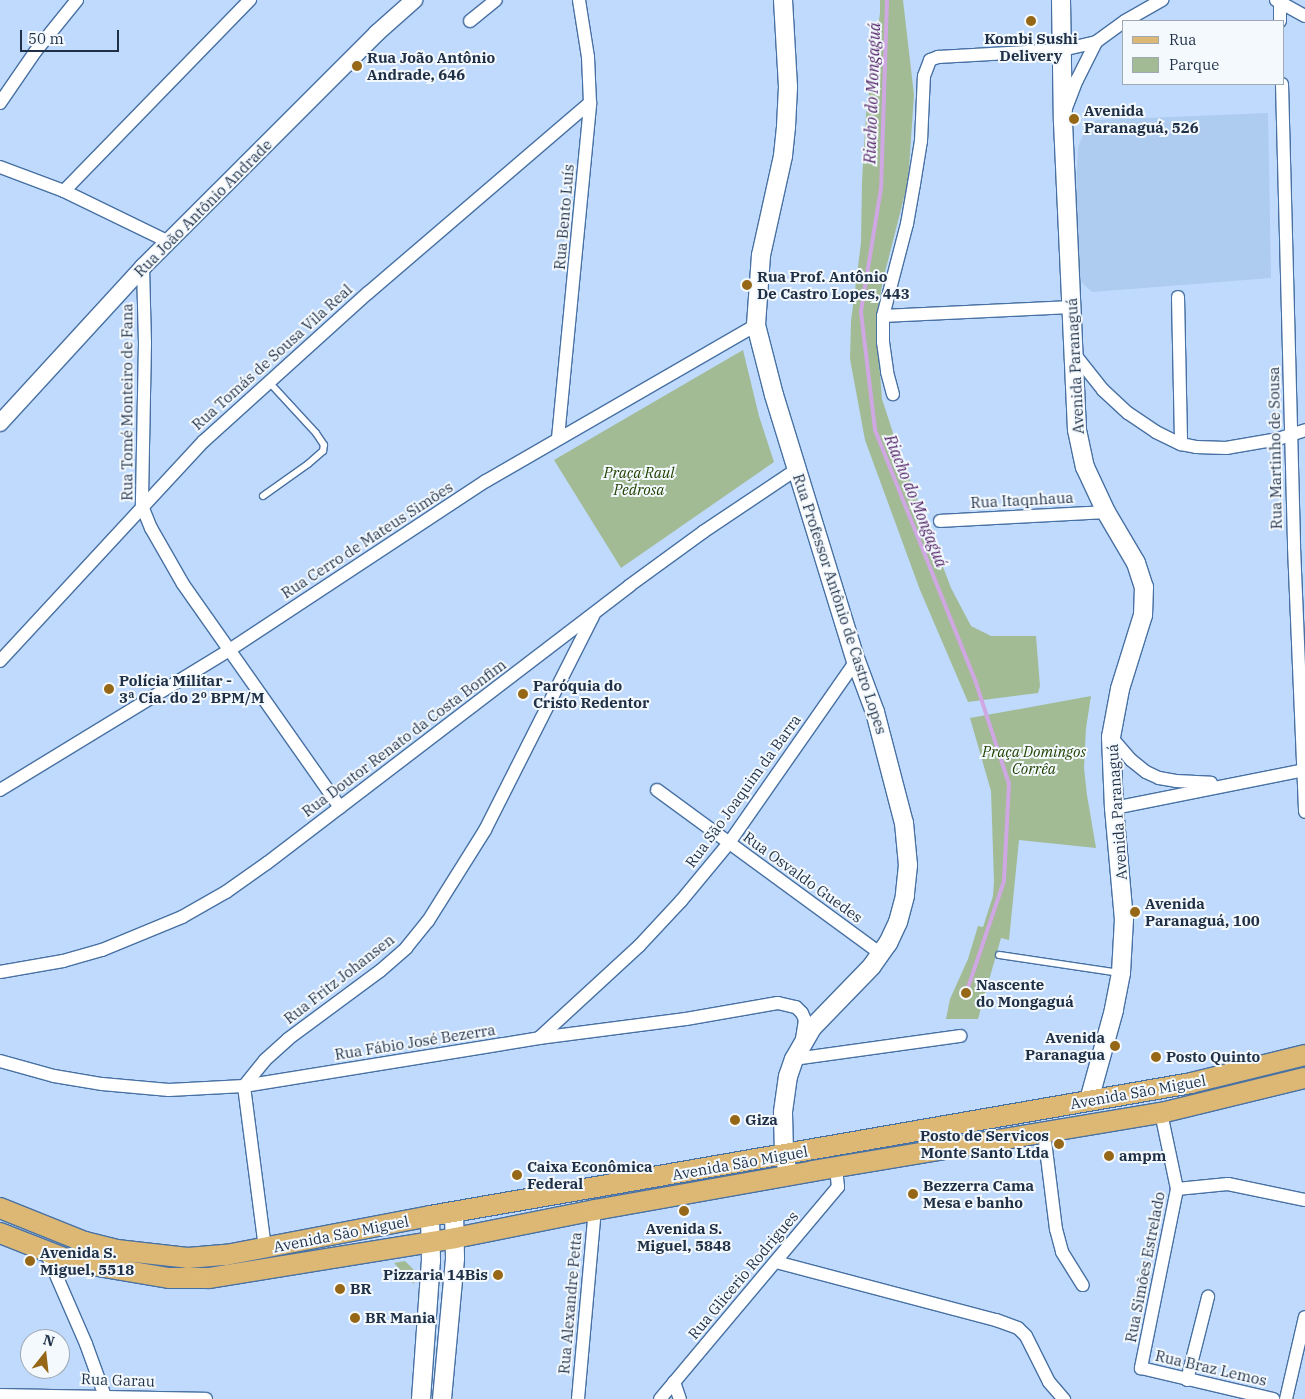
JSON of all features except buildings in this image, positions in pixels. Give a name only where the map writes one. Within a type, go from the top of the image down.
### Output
[{"type":"main road","name":"Rua Professor Antônio de Castro Lopes","points":[[783,0],[788,87],[786,127],[783,156],[761,255],[756,325],[762,356],[856,662],[875,712],[904,823],[908,865],[905,896],[898,922],[881,954],[812,1028],[801,1043],[794,1060],[784,1104],[784,1154],[788,1175]]},
{"type":"main road","name":"Avenida Paranaguá","points":[[1061,0],[1063,122],[1077,430],[1085,467],[1106,512],[1136,563],[1144,587],[1143,615],[1120,689],[1111,737],[1114,808],[1122,874],[1124,919],[1121,973],[1114,1010],[1089,1100]]},
{"type":"main road","name":"Avenida São Miguel","points":[[0,1208],[85,1242],[153,1255],[188,1258],[226,1255],[430,1216],[1191,1083],[1305,1055]]},
{"type":"main road","name":"Avenida São Miguel","points":[[0,1233],[74,1262],[110,1270],[169,1278],[209,1278],[455,1238],[788,1175],[1161,1113],[1305,1078]]},
{"type":"main road","points":[[1052,1132],[1080,1115],[1089,1100]]},
{"type":"main road","points":[[442,1399],[456,1258],[454,1212]]},
{"type":"main road","points":[[420,1399],[430,1216]]},
{"type":"street","points":[[0,103],[35,52],[77,0]]},
{"type":"street","points":[[64,191],[250,0]]},
{"type":"street","name":"Rua João Antônio Andrade","points":[[0,424],[143,267],[377,33],[414,0]]},
{"type":"street","points":[[470,21],[496,0]]},
{"type":"street","name":"Rua Bento Luís","points":[[558,438],[590,103],[588,57],[579,0]]},
{"type":"street","points":[[1127,20],[1162,0]]},
{"type":"street","points":[[1279,0],[1305,16]]},
{"type":"street","points":[[1279,0],[1280,20]]},
{"type":"street","points":[[893,394],[884,349],[883,316],[907,224],[921,142],[924,76],[930,60],[938,57],[1062,50],[1096,42],[1122,23]]},
{"type":"street","points":[[1063,122],[1071,94],[1096,42]]},
{"type":"street","name":"Rua Martinho de Sousa","points":[[1282,85],[1292,434],[1299,547],[1305,812]]},
{"type":"street","name":"Rua Tomás de Sousa Vila Real","points":[[0,661],[204,441],[368,293],[590,103]]},
{"type":"street","points":[[0,167],[64,191],[168,242]]},
{"type":"street","name":"Rua Tomé Monteiro de Fana","points":[[143,267],[145,343],[142,506],[164,552],[183,584],[231,649],[340,807]]},
{"type":"street","points":[[1178,297],[1181,444]]},
{"type":"street","points":[[883,316],[1071,307]]},
{"type":"street","name":"Rua Cerro de Mateus Simões","points":[[0,790],[231,649],[486,481],[756,325]]},
{"type":"street","points":[[1072,351],[1103,390],[1128,413],[1156,432],[1181,444],[1196,447],[1226,448],[1278,439],[1305,430]]},
{"type":"street","name":"Rua Doutor Renato da Costa Bonfim","points":[[0,972],[63,961],[102,950],[182,917],[226,892],[268,863],[703,532],[797,469]]},
{"type":"street","name":"Rua Itaqnhaua","points":[[940,521],[1106,512]]},
{"type":"street","name":"Rua Fritz Johansen","points":[[244,1086],[265,1060],[288,1040],[380,971],[406,948],[428,921],[485,830],[594,614]]},
{"type":"street","name":"Rua São Joaquim da Barra","points":[[539,1038],[639,946],[681,901],[729,843],[856,662]]},
{"type":"street","points":[[1111,737],[1131,760],[1146,772],[1159,778],[1176,781],[1234,783]]},
{"type":"street","points":[[1114,808],[1304,770]]},
{"type":"street","name":"Rua Osvaldo Guedes","points":[[657,790],[881,954]]},
{"type":"street","name":"Rua Fábio José Bezerra","points":[[0,1061],[54,1076],[102,1084],[169,1090],[244,1086],[539,1038],[686,1019],[778,1003],[796,1007],[802,1013],[805,1020],[801,1043]]},
{"type":"street","points":[[794,1060],[960,1036]]},
{"type":"street","points":[[244,1086],[266,1248]]},
{"type":"street","name":"Rua Simões Estrelado","points":[[1141,1368],[1177,1189],[1161,1113]]},
{"type":"street","points":[[1052,1132],[1056,1229],[1062,1252],[1083,1285]]},
{"type":"street","name":"Rua Glicerio Rodrigues","points":[[660,1399],[838,1187],[836,1167]]},
{"type":"street","points":[[1177,1189],[1228,1184],[1305,1200]]},
{"type":"street","name":"Rua Alexandre Petta","points":[[578,1399],[595,1210]]},
{"type":"street","points":[[46,1252],[86,1344],[106,1397]]},
{"type":"street","points":[[776,1262],[996,1320],[1018,1328],[1026,1336],[1049,1382],[1064,1399]]},
{"type":"street","points":[[1187,1380],[1208,1297]]},
{"type":"street","points":[[1286,1399],[1305,1317]]},
{"type":"street","name":"Rua Braz Lemos","points":[[1141,1368],[1273,1399]]},
{"type":"street","points":[[674,1382],[680,1399]]},
{"type":"street","name":"Rua Garau","points":[[0,1395],[206,1399]]},
{"type":"lane","points":[[263,496],[308,464],[323,451],[324,445],[316,433],[269,382]]},
{"type":"lane","points":[[1000,955],[1121,973]]},
{"type":"shaded area","points":[[1268,113],[1271,278],[1092,292],[1079,280],[1074,243],[1078,148],[1086,127],[1097,120]]},
{"type":"green space","points":[[880,0],[903,0],[914,95],[908,182],[883,280],[876,321],[882,399],[899,451],[951,588],[971,626],[991,636],[1036,636],[1040,686],[1038,693],[968,702],[920,590],[865,440],[850,359],[851,321],[861,243],[866,115],[880,13]]},
{"type":"green space","name":"Praça Raul Pedrosa","points":[[743,350],[759,416],[774,462],[621,568],[554,460]]},
{"type":"green space","name":"Praça Domingos Corrêa","points":[[1091,696],[1086,728],[1084,768],[1096,848],[1019,840],[1009,940],[1001,938],[978,1019],[946,1019],[950,999],[968,959],[978,926],[983,927],[993,896],[991,791],[970,718]]},
{"type":"green space","points":[[405,1261],[415,1271],[414,1284],[394,1263]]},
{"type":"waterway","name":"Riacho do Mongaguá","points":[[887,0],[881,188],[861,312],[875,430],[976,683],[1009,784],[1004,881],[966,993]]},
{"type":"place","name":"Kombi Sushi Delivery","points":[[1031,21]]},
{"type":"place","name":"Rua João Antônio Andrade, 646","points":[[357,66]]},
{"type":"place","name":"Avenida Paranaguá, 526","points":[[1074,119]]},
{"type":"place","name":"Rua Prof. Antônio De Castro Lopes, 443","points":[[747,285]]},
{"type":"place","name":"Polícia Militar - 3ª Cia. do 2º BPM/M","points":[[109,689]]},
{"type":"place","name":"Paróquia do Cristo Redentor","points":[[523,694]]},
{"type":"place","name":"Avenida Paranaguá, 100","points":[[1135,912]]},
{"type":"place","name":"Nascente do Mongaguá","points":[[966,993]]},
{"type":"place","name":"Avenida Paranagua","points":[[1115,1046]]},
{"type":"place","name":"Posto Quinto","points":[[1156,1057]]},
{"type":"place","name":"Giza","points":[[735,1120]]},
{"type":"place","name":"Posto de Servicos Monte Santo Ltda","points":[[1059,1144]]},
{"type":"place","name":"ampm","points":[[1109,1156]]},
{"type":"place","name":"Caixa Econômica Federal","points":[[517,1175]]},
{"type":"place","name":"Bezzerra Cama Mesa e banho","points":[[913,1194]]},
{"type":"place","name":"Avenida S. Miguel, 5848","points":[[684,1211]]},
{"type":"place","name":"Avenida S. Miguel, 5518","points":[[30,1261]]},
{"type":"place","name":"Pizzaria 14Bis","points":[[498,1275]]},
{"type":"place","name":"BR","points":[[340,1289]]},
{"type":"place","name":"BR Mania","points":[[355,1318]]}]
